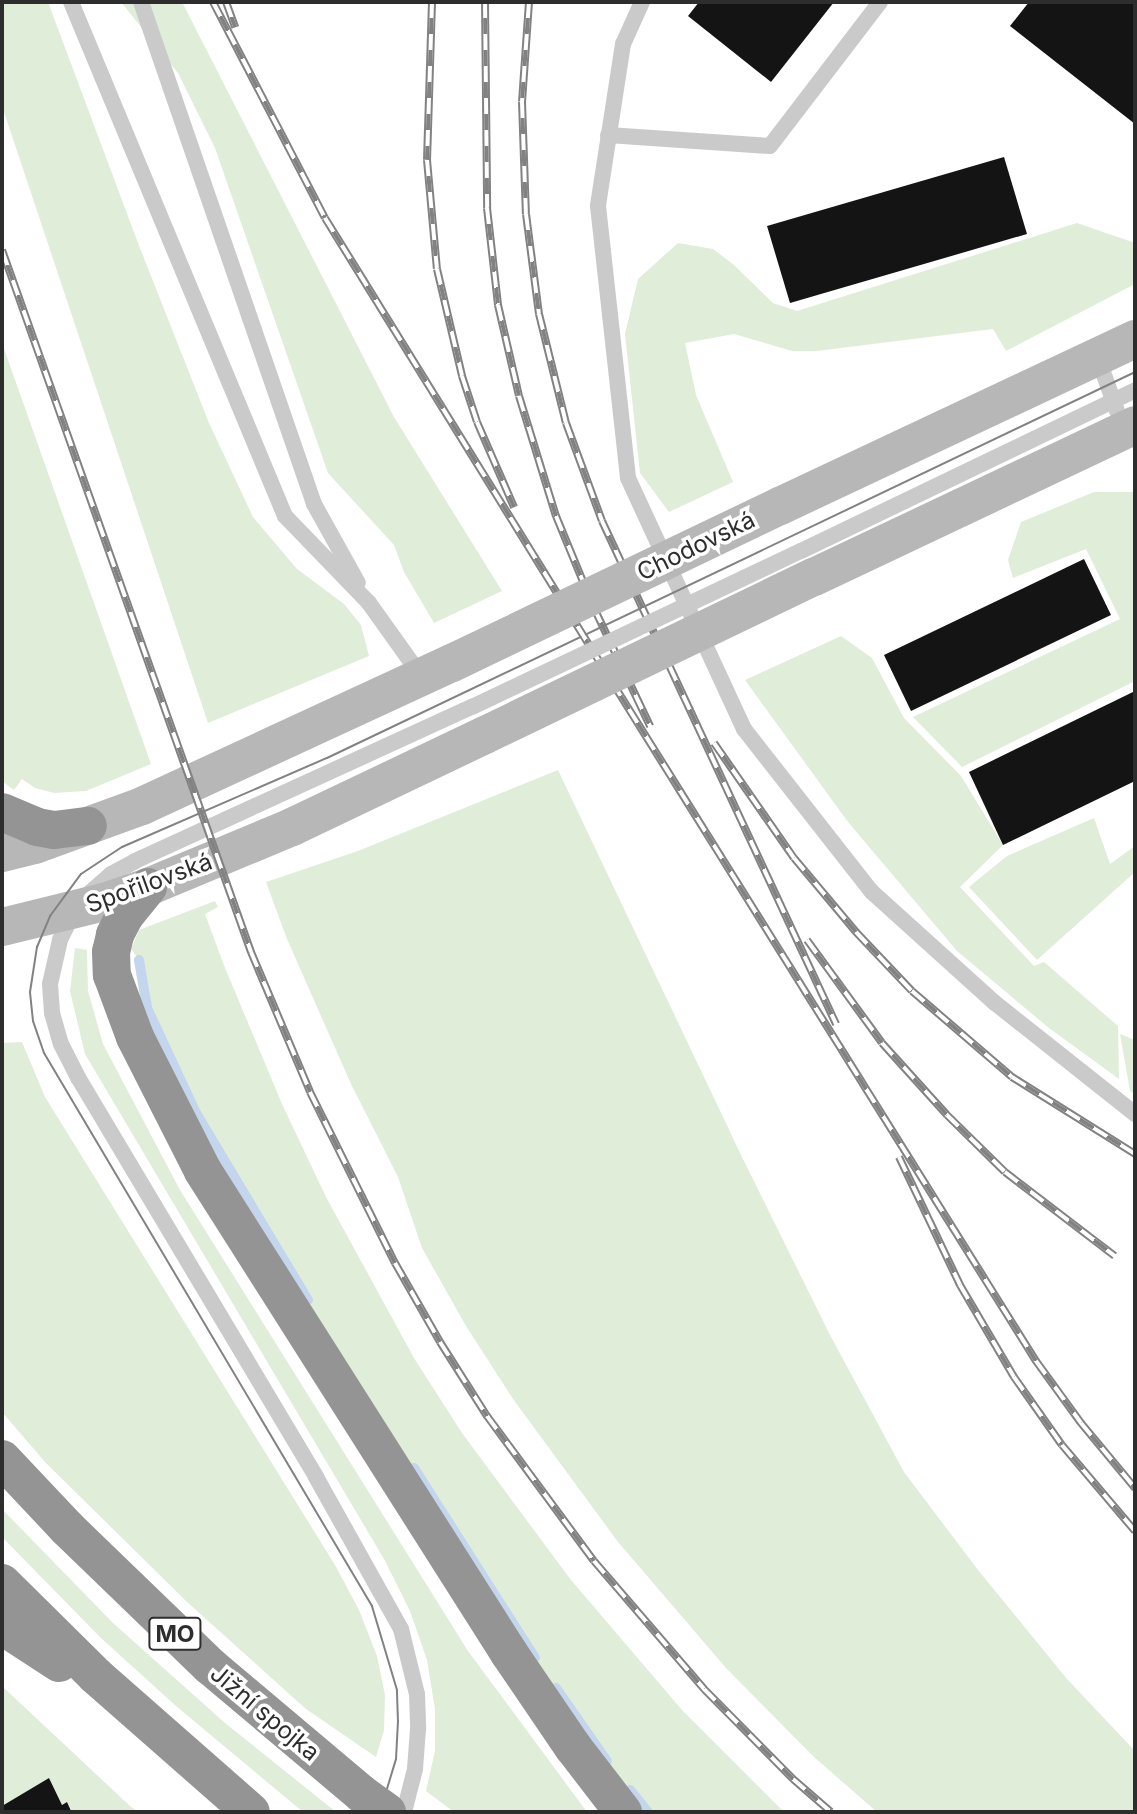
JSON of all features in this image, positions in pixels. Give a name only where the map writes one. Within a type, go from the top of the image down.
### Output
[{"type":"highway","points":[[2,812],[37,827],[54,830],[88,826]]},
{"type":"highway","points":[[148,887],[124,917],[115,935],[111,953],[112,975],[135,1037],[203,1171],[509,1653],[573,1747],[623,1812]]},
{"type":"highway","name":"Jižní spojka","points":[[2,1459],[119,1581],[210,1666],[375,1803]]},
{"type":"highway","points":[[2,1583],[141,1716],[251,1812]]},
{"type":"highway","points":[[2,1626],[141,1716]]},
{"type":"main road","name":"Chodovská","points":[[88,826],[257,755],[1135,340]]},
{"type":"main road","points":[[479,721],[808,564],[1124,418]]},
{"type":"main road","name":"Spořilovská","points":[[2,927],[76,909],[148,887],[292,827],[479,721]]},
{"type":"main road","points":[[2,853],[35,845],[88,826]]},
{"type":"lane","points":[[71,2],[285,516],[436,670]]},
{"type":"lane","points":[[141,2],[314,504],[369,603]]},
{"type":"lane","points":[[642,2],[623,44],[598,206],[628,478],[744,729],[872,892],[995,1003],[1135,1114]]},
{"type":"lane","points":[[608,135],[770,146],[880,2]]},
{"type":"lane","points":[[1124,418],[1096,359],[1135,355]]},
{"type":"lane","points":[[1124,418],[1135,390]]},
{"type":"lane","points":[[404,1812],[415,1769],[418,1729],[417,1695],[401,1629],[316,1477],[79,1079],[55,1028],[50,1001],[52,967],[60,940],[76,909],[111,874],[135,861],[479,721]]},
{"type":"green space","points":[[2,2],[48,2],[209,423],[253,517],[297,569],[344,604],[361,625],[369,656],[208,723],[2,106]]},
{"type":"green space","points":[[121,2],[182,2],[394,417],[502,591],[434,623],[404,572],[394,545],[328,473],[215,148],[178,73]]},
{"type":"green space","points":[[1077,223],[1135,243],[1135,284],[1006,351],[993,329],[817,351],[792,351],[734,334],[685,343],[696,395],[733,482],[669,512],[640,473],[625,334],[638,279],[678,243],[713,249],[734,265],[773,303],[797,311]]},
{"type":"green space","points":[[2,343],[151,764],[86,791],[54,793],[35,788],[22,779],[14,790],[2,781]]},
{"type":"green space","points":[[1094,492],[1135,492],[1135,681],[962,767],[913,717],[1120,619],[1086,549],[1013,578],[1008,560],[1021,522]]},
{"type":"green space","points":[[841,636],[872,658],[904,718],[961,776],[1003,845],[960,887],[1034,966],[1044,962],[1118,1026],[1119,1079],[1049,1028],[957,951],[848,822],[745,680]]},
{"type":"green space","points":[[558,770],[742,1157],[830,1335],[904,1472],[978,1570],[1067,1679],[1135,1751],[1135,1812],[877,1812],[814,1757],[726,1668],[618,1542],[513,1399],[466,1326],[422,1248],[398,1177],[351,1084],[287,939],[266,882],[358,851]]},
{"type":"green space","points":[[1094,818],[1110,864],[1135,846],[1135,872],[1037,960],[969,887],[1007,856]]},
{"type":"green space","points":[[215,901],[218,907],[205,914],[282,1104],[326,1197],[414,1358],[462,1433],[571,1580],[682,1710],[784,1812],[641,1812],[589,1744],[353,1374],[240,1191],[196,1113],[147,1008],[139,960],[131,949],[139,930]]},
{"type":"green space","points":[[75,948],[87,950],[88,991],[103,1044],[180,1190],[468,1651],[587,1812],[454,1812],[426,1791],[435,1751],[435,1709],[427,1660],[410,1611],[384,1559],[85,1054],[70,991]]},
{"type":"green space","points":[[1120,1034],[1135,1040],[1135,1094],[1130,1091]]},
{"type":"green space","points":[[22,1042],[45,1097],[335,1565],[359,1610],[377,1656],[385,1695],[384,1730],[376,1757],[306,1709],[186,1601],[45,1462],[2,1412],[2,1043]]},
{"type":"green space","points":[[2,1509],[113,1623],[225,1723],[336,1812],[303,1812],[176,1706],[101,1638],[2,1537]]},
{"type":"green space","points":[[2,1686],[138,1812],[69,1812],[71,1811],[67,1802],[62,1805],[49,1778],[2,1806]]},
{"type":"building","points":[[699,2],[834,2],[771,82],[688,16]]},
{"type":"building","points":[[1029,2],[1135,2],[1135,124],[1010,26]]},
{"type":"building","points":[[1004,157],[1027,234],[790,303],[767,226]]},
{"type":"building","points":[[1084,559],[1111,615],[911,711],[884,655]]},
{"type":"building","points":[[1135,691],[1135,781],[1003,845],[969,772]]},
{"type":"building","points":[[49,1778],[62,1805],[67,1802],[71,1811],[2,1812],[2,1806]]},
{"type":"waterway","points":[[139,960],[147,1008],[196,1113],[308,1300]]},
{"type":"waterway","points":[[414,1468],[535,1658]]},
{"type":"waterway","points":[[556,1688],[607,1761]]},
{"type":"waterway","points":[[630,1790],[648,1812]]},
{"type":"tram line","points":[[380,1812],[396,1759],[397,1690],[372,1606],[44,1053],[33,1021],[30,992],[37,947],[50,916],[81,874],[122,847],[327,758],[1135,372]]},
{"type":"railway","points":[[213,2],[325,218],[612,682],[1036,1361],[1081,1423],[1135,1488]]},
{"type":"railway","points":[[226,2],[235,27]]},
{"type":"railway","points":[[432,2],[427,160],[437,269],[462,376],[477,422],[514,507]]},
{"type":"railway","points":[[485,2],[487,208],[498,305],[519,396],[556,516],[594,608],[650,726]]},
{"type":"railway","points":[[529,2],[522,102],[526,214],[539,314],[566,423],[602,521],[836,1024]]},
{"type":"railway","points":[[2,250],[251,952],[310,1092],[395,1263],[440,1342],[487,1416],[594,1561],[704,1689],[793,1779],[831,1812]]},
{"type":"railway","points":[[714,743],[794,858],[856,932],[912,991],[1012,1077],[1135,1154]]},
{"type":"railway","points":[[807,940],[882,1043],[947,1115],[1005,1172],[1115,1256]]},
{"type":"railway","points":[[899,1157],[960,1285],[1014,1377],[1062,1445],[1135,1531]]}]
